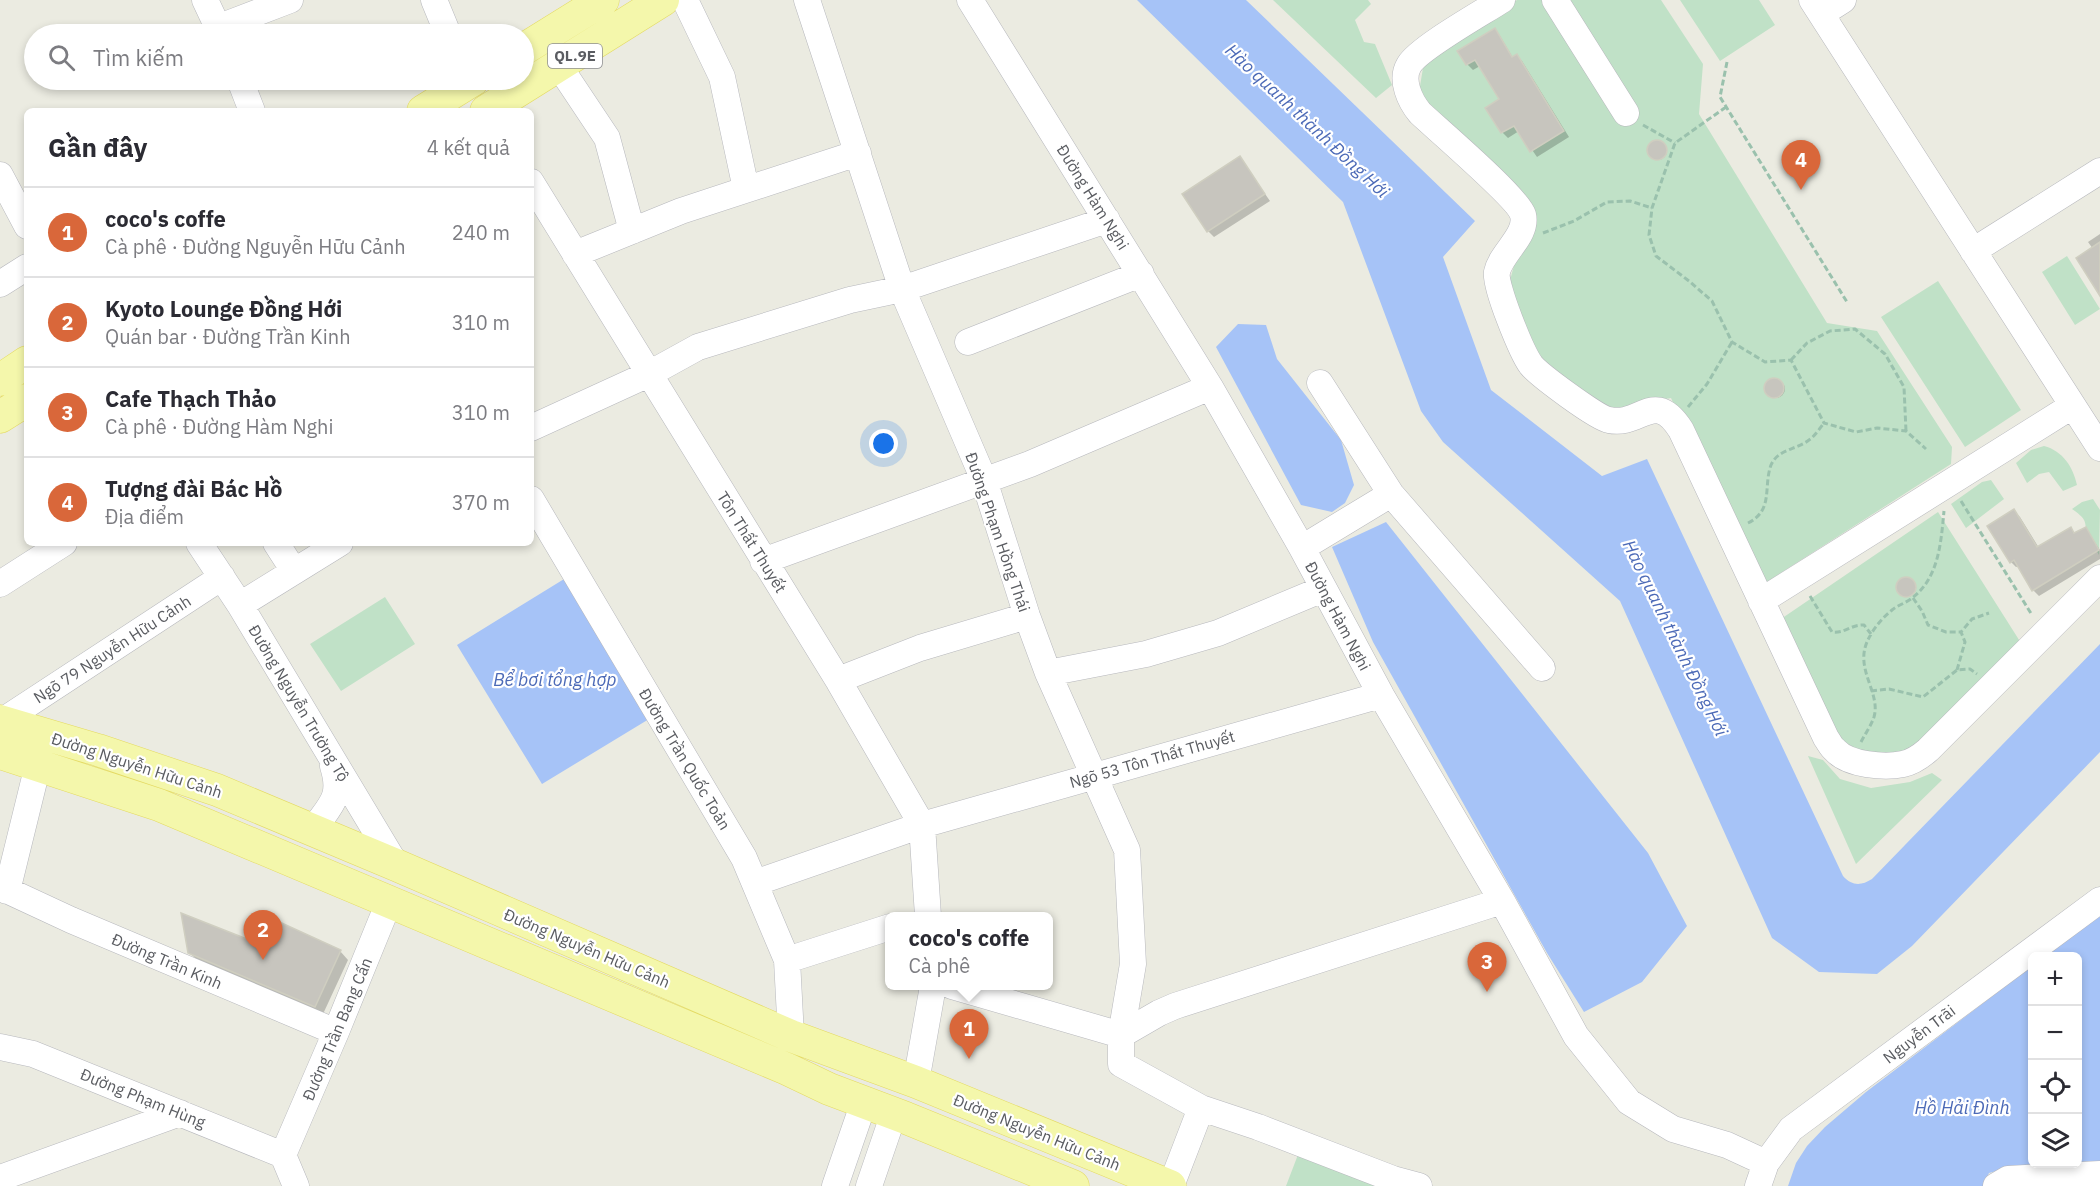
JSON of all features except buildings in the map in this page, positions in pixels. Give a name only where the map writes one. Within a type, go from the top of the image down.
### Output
[{"type":"main road","name":"QL.9E","points":[[534,43],[603,0]]},
{"type":"main road","name":"QL.9E","points":[[534,82],[663,0]]},
{"type":"main road","points":[[428,108],[456,90]]},
{"type":"main road","points":[[476,90],[485,108]]},
{"type":"main road","name":"QL.9E","points":[[492,108],[521,90]]},
{"type":"main road","points":[[0,380],[24,364]]},
{"type":"main road","points":[[0,417],[24,402]]},
{"type":"main road","name":"Đường Nguyễn Hữu Cảnh","points":[[1,721],[217,790],[791,1036],[916,1082],[1170,1186]]},
{"type":"main road","name":"Đường Nguyễn Hữu Cảnh","points":[[0,753],[159,805],[788,1069],[829,1089],[898,1114],[1072,1186]]},
{"type":"main road","points":[[295,862],[313,830]]},
{"type":"main road","points":[[389,902],[396,865]]},
{"type":"main road","points":[[898,1114],[916,1082]]},
{"type":"street","points":[[205,0],[216,24]]},
{"type":"street","points":[[235,24],[290,0]]},
{"type":"street","points":[[434,0],[444,24]]},
{"type":"street","points":[[685,0],[722,77],[746,189]]},
{"type":"street","name":"Đường Phạm Hồng Thái","points":[[807,0],[902,289],[984,480],[1048,673],[1127,850],[1133,964],[1121,1035],[1121,1064],[1202,1108]]},
{"type":"street","name":"Đường Hàm Nghi","points":[[970,0],[1210,387],[1302,548],[1381,695],[1502,901],[1576,1036],[1629,1102],[1673,1129],[1727,1145],[1762,1174]]},
{"type":"street","points":[[1502,0],[1419,53],[1408,66],[1406,76],[1407,89],[1412,103],[1521,210],[1524,218],[1520,232],[1500,260],[1496,274],[1498,287],[1523,351],[1532,367],[1559,388],[1609,420],[1625,420],[1645,412],[1659,410],[1666,411],[1681,430],[1826,738],[1836,752],[1849,760],[1865,764],[1903,764],[1917,759],[2100,579]]},
{"type":"street","points":[[1555,0],[1626,113]]},
{"type":"street","points":[[1843,0],[1817,7],[2100,448]]},
{"type":"street","points":[[559,66],[607,138],[632,231]]},
{"type":"street","points":[[244,90],[251,108]]},
{"type":"street","points":[[575,254],[746,189],[858,153]]},
{"type":"street","points":[[1973,252],[2100,171]]},
{"type":"street","points":[[0,175],[24,220]]},
{"type":"street","name":"Tôn Thất Thuyết","points":[[534,187],[838,680],[922,825],[926,912]]},
{"type":"street","points":[[534,427],[649,374],[698,347],[850,300],[902,289],[1107,220]]},
{"type":"street","points":[[0,284],[24,269]]},
{"type":"street","points":[[968,342],[1141,274]]},
{"type":"street","points":[[1320,383],[1391,494],[1542,668]]},
{"type":"street","points":[[763,561],[1062,452],[1210,387]]},
{"type":"street","points":[[1761,601],[2072,406]]},
{"type":"street","points":[[1302,548],[1391,494]]},
{"type":"street","name":"Đường Trần Quốc Toản","points":[[534,504],[744,858],[787,960],[791,1036]]},
{"type":"street","points":[[0,584],[59,546]]},
{"type":"street","name":"Đường Nguyễn Trường Tộ","points":[[201,546],[240,605],[396,865]]},
{"type":"street","points":[[278,546],[294,571]]},
{"type":"street","points":[[240,605],[335,546]]},
{"type":"street","name":"Ngõ 79 Nguyễn Hữu Cảnh","points":[[1,721],[222,577]]},
{"type":"street","points":[[1048,673],[1146,654],[1218,633],[1323,589]]},
{"type":"street","points":[[838,680],[920,648],[1028,616]]},
{"type":"street","name":"Ngõ 53 Tôn Thất Thuyết","points":[[755,883],[922,825],[1381,695]]},
{"type":"street","points":[[313,830],[333,803],[336,795],[337,780],[329,754]]},
{"type":"street","points":[[3,889],[38,765]]},
{"type":"street","name":"Đường Trần Kinh","points":[[3,889],[336,1032]]},
{"type":"street","name":"Nguyễn Trãi","points":[[1762,1174],[1791,1129],[2100,900]]},
{"type":"street","points":[[966,990],[1121,1035],[1159,1012],[1175,1006],[1502,901]]},
{"type":"street","name":"Đường Trần Bang Cấn","points":[[283,1155],[389,902]]},
{"type":"street","points":[[787,960],[885,929]]},
{"type":"street","points":[[916,1082],[932,990]]},
{"type":"street","name":"Đường Phạm Hùng","points":[[0,1047],[33,1054],[283,1155]]},
{"type":"street","points":[[835,1186],[864,1102]]},
{"type":"street","points":[[1170,1186],[1202,1108],[1393,1179],[1419,1186]]},
{"type":"street","points":[[0,1178],[180,1113]]},
{"type":"street","points":[[869,1186],[898,1114]]},
{"type":"street","points":[[283,1155],[296,1186]]},
{"type":"street","points":[[1996,1186],[2008,1179],[2100,1174]]},
{"type":"path","points":[[1727,62],[1720,97],[1847,302]]},
{"type":"path","points":[[1726,107],[1675,143],[1652,208],[1649,235],[1656,256],[1712,302],[1732,342],[1765,362],[1791,360],[1807,343],[1830,331],[1855,329],[1885,354],[1904,387],[1905,431]]},
{"type":"path","points":[[1626,113],[1675,143]]},
{"type":"path","points":[[1520,232],[1542,234],[1574,221],[1607,202],[1630,201],[1652,208]]},
{"type":"path","points":[[1673,418],[1683,413],[1707,384],[1732,342]]},
{"type":"path","points":[[1791,360],[1824,423],[1856,432],[1877,428],[1905,431],[1926,449]]},
{"type":"path","points":[[1729,532],[1753,520],[1765,508],[1771,467],[1778,455],[1810,440],[1824,423]]},
{"type":"path","points":[[1865,764],[1861,742],[1875,716],[1871,691],[1862,662],[1866,644],[1870,634],[1892,610],[1913,598],[1932,577],[1942,530],[1948,484]]},
{"type":"path","points":[[1948,484],[2044,634]]},
{"type":"path","points":[[1799,577],[1832,632],[1839,633],[1857,624],[1864,624],[1870,634]]},
{"type":"path","points":[[1913,598],[1929,625],[1946,632],[1962,632]]},
{"type":"path","points":[[1962,632],[1972,619],[1989,613]]},
{"type":"path","points":[[1957,670],[1965,642],[1962,632]]},
{"type":"path","points":[[1871,691],[1889,689],[1923,697],[1957,670],[1970,669],[1992,686]]},
{"type":"green space","points":[[1273,0],[1368,0],[1371,4],[1355,20],[1364,42],[1375,44],[1392,85],[1376,98]]},
{"type":"green space","points":[[1517,0],[1661,0],[1703,64],[1699,114],[1827,323],[1877,331],[1952,447],[1951,464],[1762,585],[1671,398],[1610,413],[1537,362],[1507,291],[1515,262],[1532,223],[1422,108],[1419,92],[1424,62],[1452,41]]},
{"type":"green space","points":[[1680,0],[1759,0],[1775,25],[1720,61]]},
{"type":"green space","points":[[2067,256],[2100,309],[2075,325],[2042,272]]},
{"type":"green space","points":[[1938,281],[2021,410],[1965,447],[1881,317]]},
{"type":"green space","points":[[2044,446],[2062,456],[2073,472],[2077,485],[2063,491],[2049,472],[2039,474],[2027,483],[2016,463],[2031,450]]},
{"type":"green space","points":[[1991,480],[2004,499],[1966,528],[1951,504],[1982,482]]},
{"type":"green space","points":[[2093,499],[2100,510],[2099,555],[2089,538],[2084,520],[2072,509],[2082,502]]},
{"type":"green space","points":[[1938,512],[2021,643],[1959,712],[1896,759],[1843,751],[1775,623]]},
{"type":"green space","points":[[385,597],[415,644],[341,691],[310,644]]},
{"type":"green space","points":[[1808,756],[1823,760],[1840,779],[1871,788],[1910,782],[1932,773],[1942,780],[1856,864]]},
{"type":"green space","points":[[1304,1139],[1387,1186],[1286,1186]]},
{"type":"water","name":"Hào quanh thành Đồng Hới","points":[[1137,0],[1246,0],[1475,221],[1443,257],[1491,390],[1602,476],[1647,459],[1843,876],[1850,882],[1860,884],[1872,879],[2100,644],[2100,752],[1912,946],[1877,974],[1819,972],[1772,938],[1620,601],[1443,442],[1421,411],[1343,202]]},
{"type":"water","points":[[1238,324],[1266,325],[1277,359],[1341,440],[1354,485],[1345,503],[1332,512],[1301,505],[1216,347]]},
{"type":"water","points":[[1386,522],[1648,853],[1687,926],[1642,982],[1584,1012],[1547,953],[1373,642],[1332,547]]},
{"type":"water","name":"Bể bơi tổng hợp","points":[[569,576],[654,716],[542,784],[457,645]]},
{"type":"water","name":"Hồ Hải Đình","points":[[2100,914],[2100,1167],[2082,1167],[2082,952],[2049,952]]},
{"type":"water","name":"Hồ Hải Đình","points":[[2028,969],[2028,1168],[2052,1168],[2004,1169],[1989,1173],[1983,1186],[1788,1186],[1796,1163],[1807,1146],[1825,1127],[1866,1092]]},
{"type":"place","name":"Tượng đài Bác Hồ","points":[[1801,190]]},
{"type":"place","name":"Kyoto Lounge Đồng Hới","points":[[263,960]]},
{"type":"place","name":"Cafe Thạch Thảo","points":[[1487,992]]},
{"type":"place","name":"coco's coffe","points":[[969,1059]]}]
